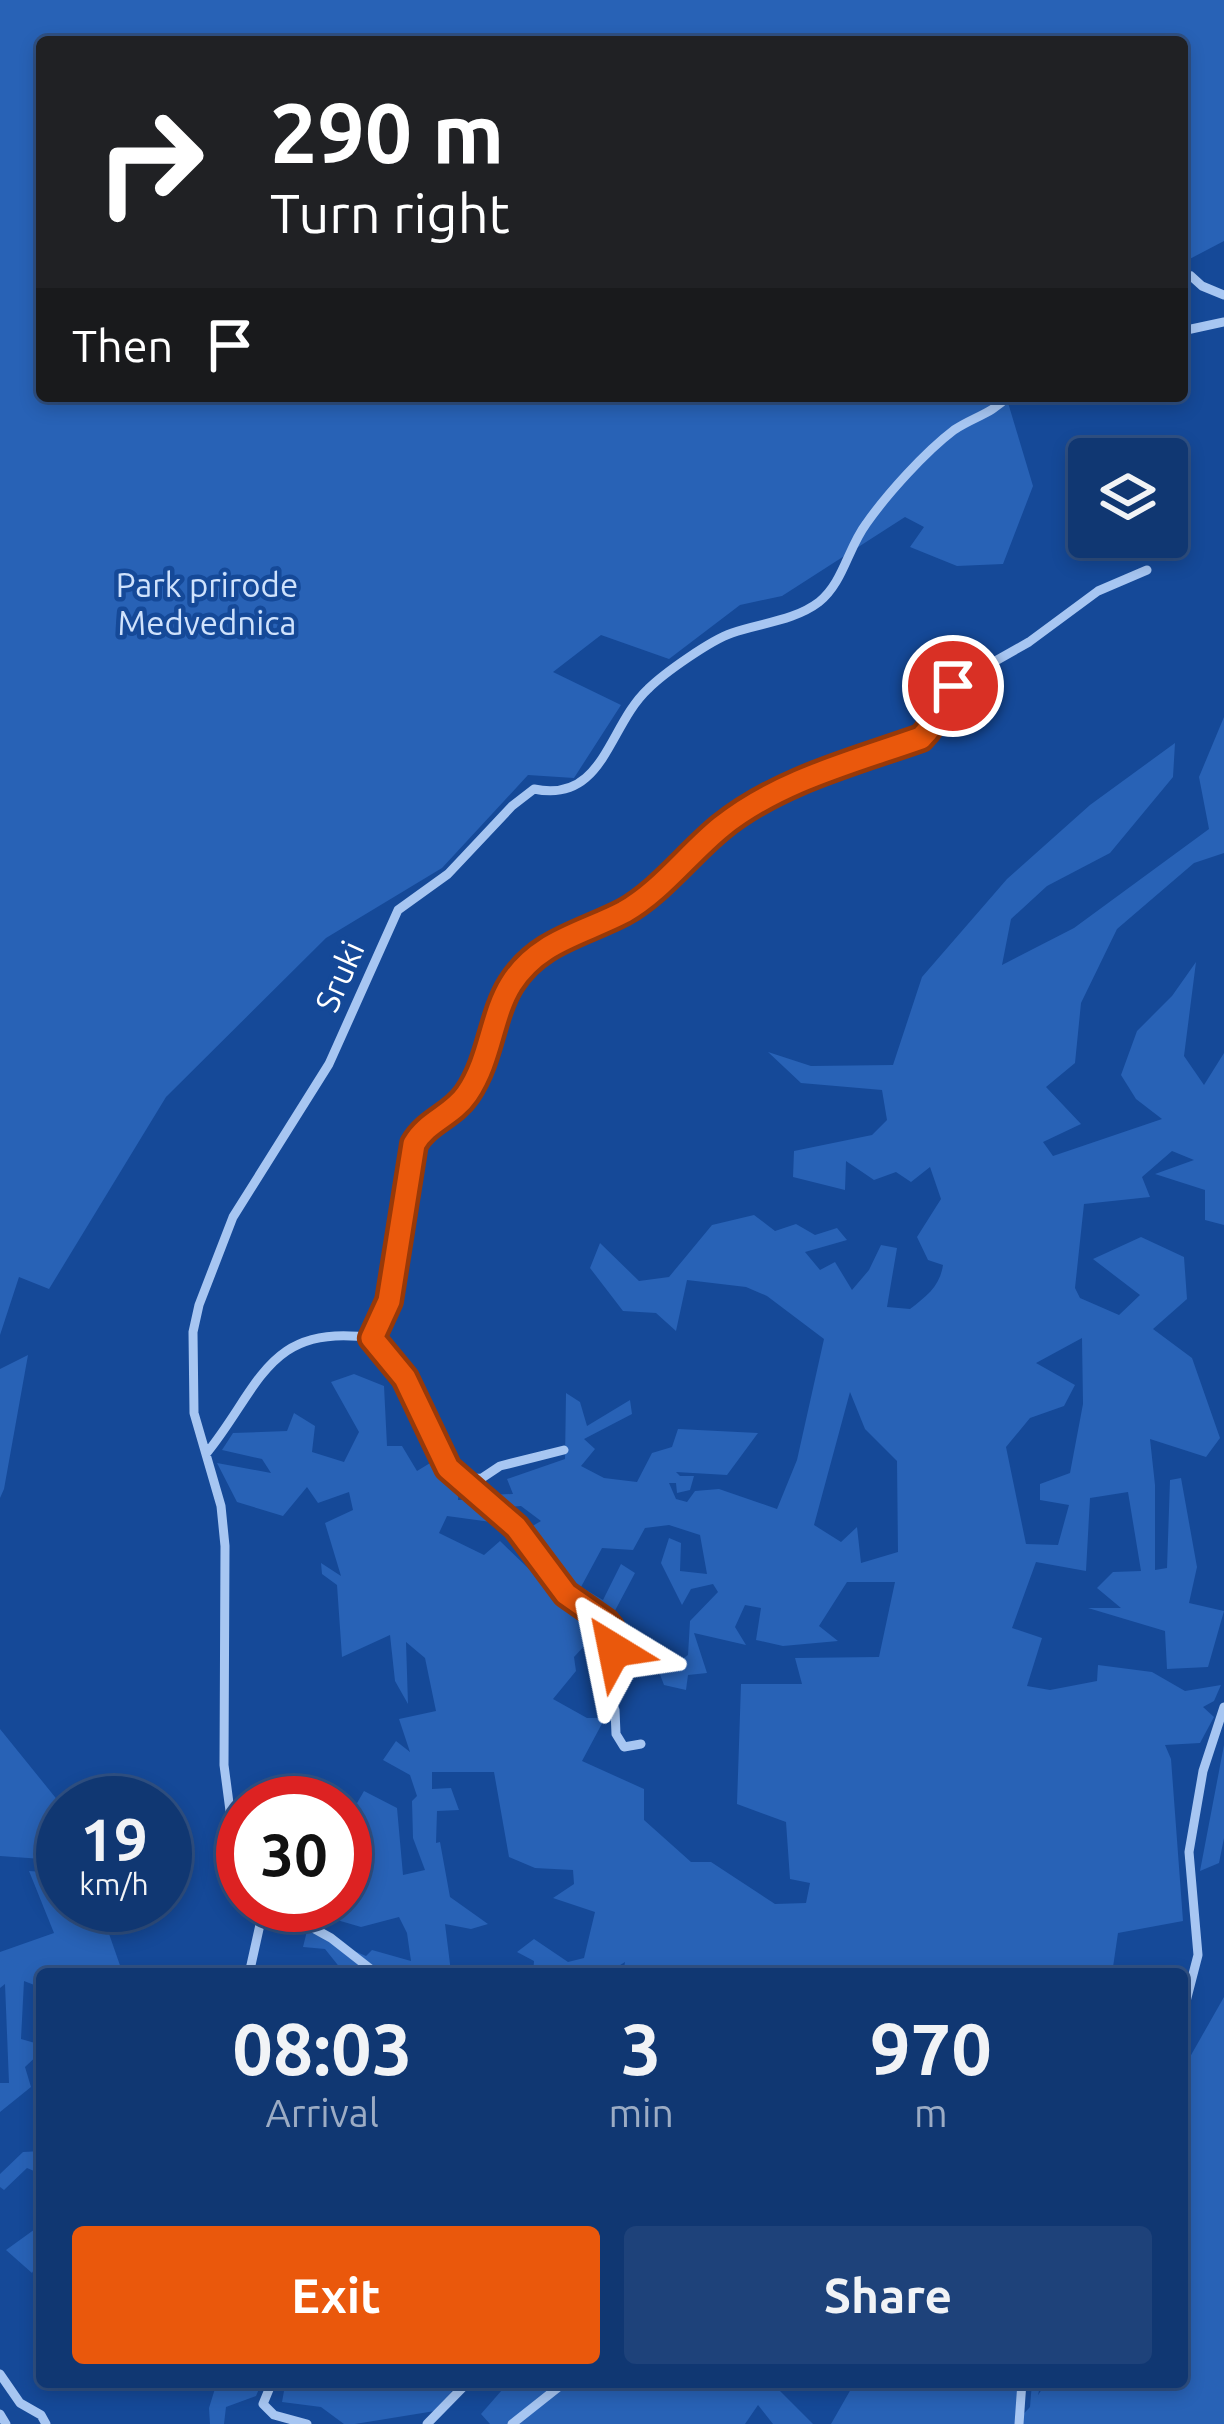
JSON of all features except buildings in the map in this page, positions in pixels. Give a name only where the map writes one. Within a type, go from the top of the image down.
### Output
[{"type":"street","points":[[1188,278],[1224,296]]},
{"type":"street","points":[[1188,330],[1224,322]]},
{"type":"street","name":"Sruki","points":[[225,1776],[225,1546],[221,1506],[194,1413],[193,1332],[233,1217],[329,1064],[398,910],[448,874],[534,789],[554,794],[574,789],[598,764],[646,689],[727,634],[817,604],[833,588],[862,529],[882,503],[956,429],[1002,402]]},
{"type":"street","points":[[372,1338],[389,1301],[414,1144],[426,1126],[461,1102],[471,1088],[485,1063],[510,986],[543,947],[628,910],[724,824],[792,784],[921,738],[953,686],[1029,642],[1097,591],[1147,570]]},
{"type":"street","points":[[206,1454],[273,1359],[292,1345],[329,1336],[372,1338],[405,1378],[457,1479],[482,1478],[500,1466],[564,1450]]},
{"type":"street","points":[[465,1480],[516,1527],[566,1594],[611,1628],[614,1650],[607,1689],[615,1710],[616,1734],[624,1747],[641,1744]]},
{"type":"street","points":[[1188,1994],[1198,1955],[1189,1852],[1203,1771],[1224,1707]]},
{"type":"street","points":[[250,1968],[258,1932]]},
{"type":"street","points":[[320,1932],[369,1968]]},
{"type":"street","points":[[0,2374],[20,2403],[41,2415],[46,2424]]},
{"type":"street","points":[[269,2388],[262,2404],[274,2415],[307,2424]]},
{"type":"street","points":[[427,2424],[462,2388]]},
{"type":"street","points":[[512,2424],[557,2388]]},
{"type":"street","points":[[1019,2424],[1022,2388]]},
{"type":"street","points":[[0,2414],[6,2424]]},
{"type":"green space","name":"Park prirode Medvednica","points":[[0,0],[1224,0],[1224,241],[1188,260],[1188,36],[36,36],[36,402],[1008,402],[1033,486],[1003,564],[957,566],[910,547],[924,527],[905,517],[782,596],[740,605],[669,659],[601,635],[553,672],[621,705],[574,778],[528,775],[442,868],[326,938],[166,1097],[49,1289],[19,1277],[0,1335]]},
{"type":"green space","points":[[1224,717],[1224,853],[1194,863],[1117,929],[1081,1003],[1075,1063],[1046,1087],[1081,1124],[1043,1142],[1053,1156],[1162,1119],[1136,1099],[1121,1075],[1137,1031],[1172,996],[1196,962],[1184,1056],[1204,1085],[1224,1053],[1224,1225],[1205,1220],[1205,1190],[1155,1174],[1194,1160],[1172,1151],[1142,1177],[1150,1197],[1084,1204],[1075,1288],[1080,1298],[1119,1315],[1140,1295],[1093,1259],[1141,1237],[1184,1257],[1187,1299],[1153,1329],[1192,1358],[1220,1438],[1206,1457],[1150,1439],[1155,1570],[1167,1568],[1170,1480],[1181,1478],[1197,1567],[1189,1603],[1224,1611],[1208,1667],[1167,1669],[1165,1631],[1088,1608],[1121,1608],[1097,1588],[1113,1572],[1141,1571],[1128,1492],[1090,1498],[1086,1571],[1036,1562],[1012,1628],[1042,1638],[1027,1686],[1050,1690],[1097,1681],[1098,1665],[1152,1672],[1185,1691],[1221,1685],[1214,1701],[1203,1707],[1214,1717],[1200,1743],[1165,1745],[1171,1759],[1183,1921],[1118,1933],[1113,1968],[624,1968],[625,1962],[616,1968],[533,1968],[534,1961],[517,1952],[534,1939],[568,1962],[584,1958],[595,1912],[553,1898],[574,1884],[573,1870],[535,1868],[509,1857],[494,1772],[432,1772],[432,1789],[451,1788],[459,1810],[437,1811],[436,1843],[440,1842],[450,1897],[488,1924],[471,1929],[445,1924],[450,1968],[340,1968],[325,1949],[303,1947],[309,1932],[366,1956],[372,1950],[411,1961],[399,1917],[372,1924],[372,1795],[397,1808],[403,1875],[425,1870],[413,1838],[412,1801],[417,1796],[410,1775],[383,1760],[396,1741],[410,1752],[399,1719],[436,1711],[425,1658],[406,1642],[408,1704],[395,1681],[390,1635],[342,1657],[337,1585],[322,1574],[321,1563],[341,1576],[325,1523],[353,1510],[349,1492],[318,1503],[307,1487],[283,1516],[237,1502],[217,1463],[271,1473],[262,1459],[222,1450],[233,1433],[287,1431],[294,1413],[315,1426],[312,1452],[344,1462],[359,1432],[331,1382],[354,1374],[384,1386],[387,1446],[402,1446],[417,1471],[440,1457],[460,1478],[458,1500],[479,1499],[491,1522],[447,1516],[439,1533],[484,1555],[500,1541],[529,1569],[545,1561],[524,1531],[541,1521],[521,1506],[497,1508],[487,1495],[513,1494],[507,1479],[565,1459],[566,1393],[580,1402],[587,1426],[630,1400],[632,1414],[584,1439],[595,1449],[581,1466],[604,1478],[637,1482],[652,1453],[672,1447],[678,1429],[758,1433],[727,1475],[676,1472],[694,1476],[690,1490],[677,1493],[676,1483],[669,1483],[676,1499],[687,1502],[695,1491],[719,1489],[777,1509],[797,1460],[824,1339],[767,1296],[746,1287],[687,1280],[676,1331],[656,1313],[623,1311],[590,1268],[600,1243],[639,1281],[669,1277],[712,1225],[754,1215],[775,1231],[796,1224],[815,1235],[837,1228],[847,1240],[805,1252],[820,1270],[835,1262],[852,1290],[881,1245],[897,1248],[887,1307],[910,1309],[936,1285],[943,1265],[928,1260],[917,1237],[941,1199],[930,1167],[911,1182],[896,1172],[874,1180],[846,1161],[845,1190],[793,1177],[794,1151],[872,1135],[887,1120],[882,1090],[801,1083],[768,1052],[811,1066],[893,1065],[922,977],[1007,879],[1090,805],[1175,743],[1173,777],[1110,853],[1047,886],[1011,919],[1002,965],[1074,928],[1209,829],[1199,777]],"holes":[[[1082,1338],[1083,1404],[1070,1473],[1040,1484],[1040,1500],[1069,1505],[1058,1545],[1026,1544],[1006,1447],[1030,1418],[1064,1406],[1075,1385],[1036,1363]],[[850,1392],[865,1429],[897,1461],[898,1552],[861,1563],[857,1527],[841,1542],[814,1525]],[[669,1525],[700,1535],[707,1574],[680,1571],[681,1543],[669,1538],[661,1563],[682,1605],[691,1589],[713,1584],[718,1592],[690,1621],[688,1655],[671,1667],[651,1651],[664,1685],[686,1690],[688,1675],[707,1673],[694,1633],[746,1645],[735,1627],[745,1605],[761,1608],[756,1640],[783,1646],[838,1641],[819,1626],[847,1582],[895,1582],[879,1657],[795,1658],[802,1684],[741,1684],[737,1804],[786,1822],[790,1879],[810,1883],[806,1903],[775,1904],[711,1862],[691,1862],[644,1820],[644,1789],[582,1761],[605,1718],[587,1718],[553,1699],[576,1671],[574,1657],[600,1629],[611,1635],[608,1677],[634,1680],[637,1635],[610,1620],[635,1573],[621,1564],[603,1600],[581,1587],[602,1548],[633,1550],[645,1528]]]},
{"type":"green space","points":[[28,1355],[4,1489],[0,1498],[0,1369]]},
{"type":"green space","points":[[0,1729],[38,1776],[36,1859],[0,1856]]},
{"type":"green space","points":[[1224,1745],[1224,1838],[1219,1863],[1200,1871]]},
{"type":"green space","points":[[108,1932],[121,1968],[36,1968],[36,1986],[24,1981],[21,2039],[36,2043],[36,2057],[25,2067],[31,2087],[0,2112],[0,2083],[9,2083],[0,1952],[54,1933]]},
{"type":"green space","points":[[1224,1997],[1224,2424],[831,2424],[852,2388],[1018,2388],[1016,2422],[1030,2407],[1032,2388],[1040,2388],[1038,2395],[1043,2388],[1188,2388],[1188,2060]]},
{"type":"green space","points":[[36,2151],[36,2172],[27,2168],[4,2190],[0,2174],[23,2152]]},
{"type":"green space","points":[[36,2228],[32,2273],[6,2250]]},
{"type":"green space","points":[[215,2388],[454,2388],[441,2410],[355,2424],[344,2424],[321,2407],[282,2402],[284,2391],[259,2389],[256,2396],[226,2407],[224,2424],[210,2424]]},
{"type":"green space","points":[[504,2388],[777,2388],[813,2424],[773,2424],[758,2405],[745,2424],[490,2424],[481,2414]]},
{"type":"route","points":[[614,1650],[606,1622],[566,1594],[516,1527],[448,1468],[405,1378],[372,1338],[389,1301],[414,1144],[426,1126],[451,1111],[471,1088],[485,1063],[510,986],[543,947],[628,910],[724,824],[792,784],[921,738],[953,686]]}]
